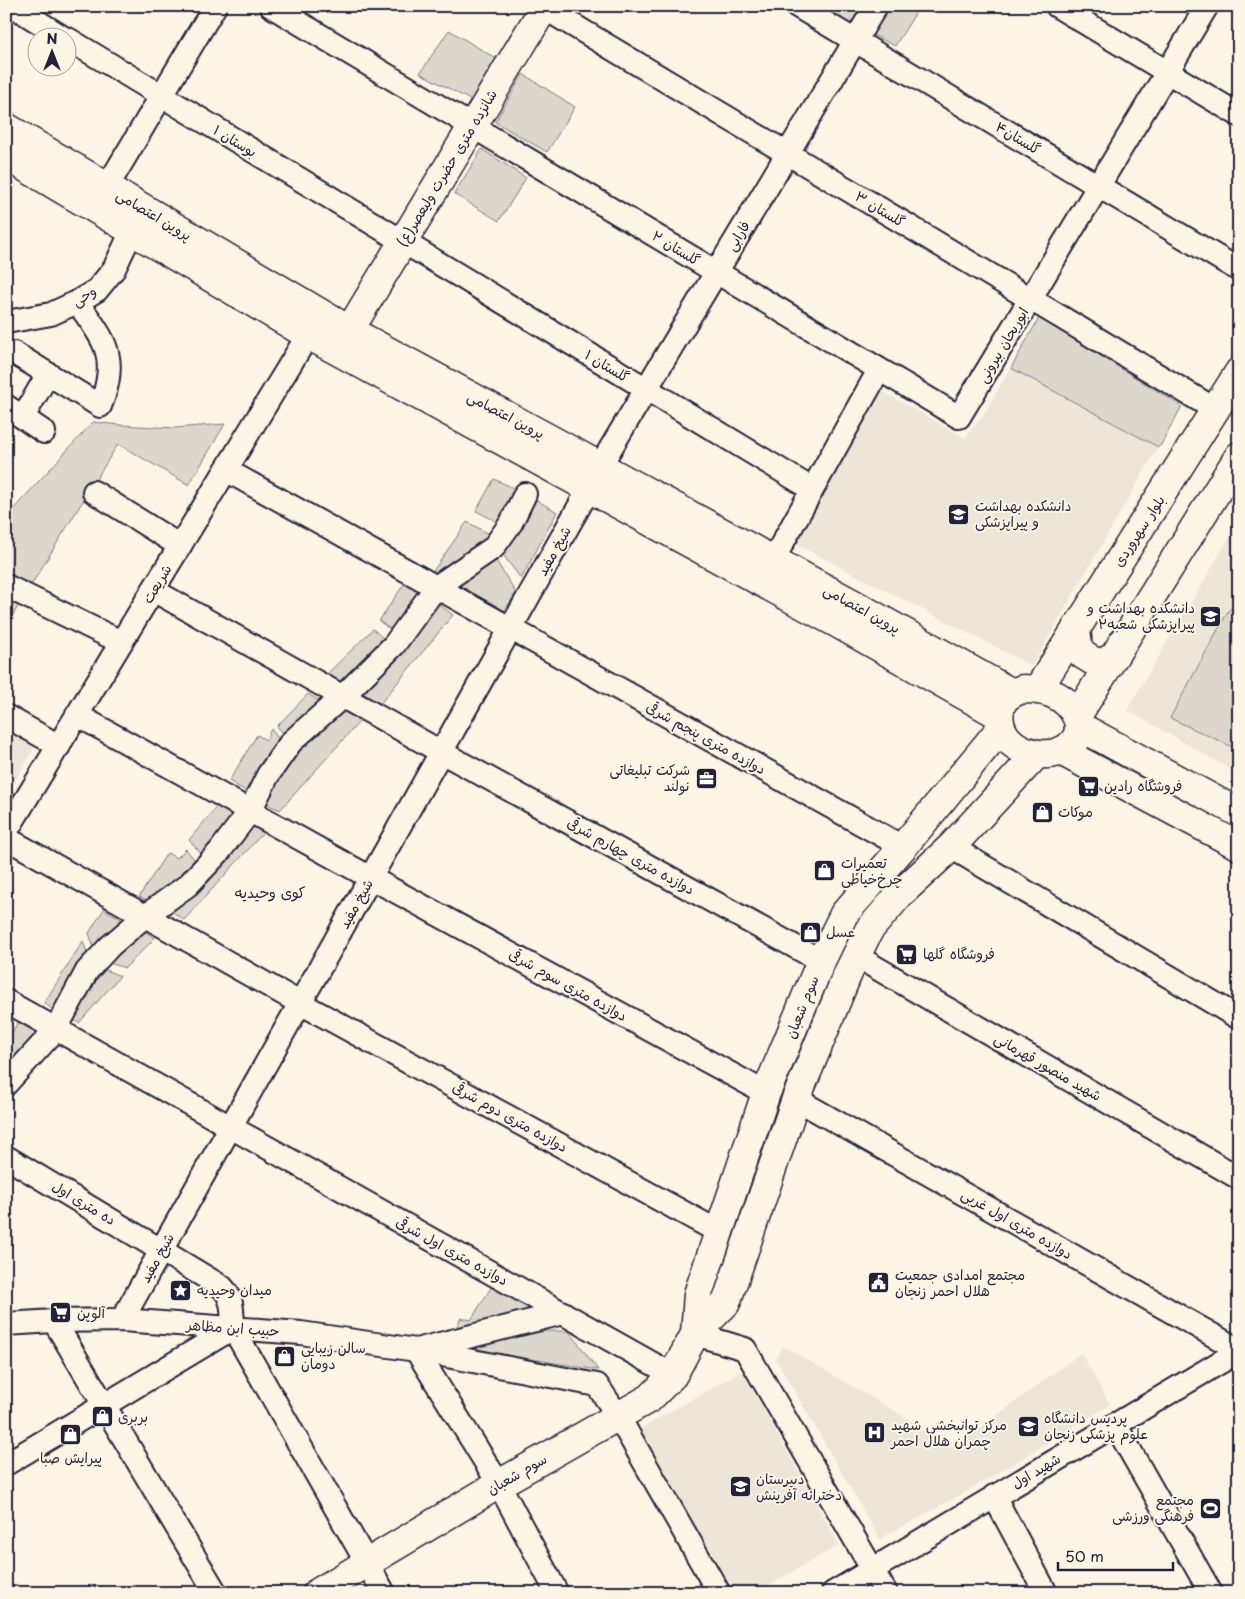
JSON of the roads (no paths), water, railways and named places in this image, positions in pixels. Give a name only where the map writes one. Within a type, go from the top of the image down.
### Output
[{"type":"main road","name":"شانزده متری حضرت ولیعصر(ع)","points":[[343,341],[543,7]]},
{"type":"main road","name":"پروین اعتصامی","points":[[6,127],[107,187],[343,341],[594,477],[840,625],[1012,706]]},
{"type":"main road","name":"پروین اعتصامی","points":[[6,156],[308,335],[343,341]]},
{"type":"main road","name":"بلوار سهروردی","points":[[1012,706],[1076,628],[1239,372]]},
{"type":"main road","points":[[1049,752],[1069,746],[1077,738],[1078,721],[1114,656],[1239,456]]},
{"type":"main road","name":"پروین اعتصامی","points":[[594,477],[773,560],[852,602],[1012,706]]},
{"type":"main road","points":[[1076,628],[1078,648],[1083,656],[1103,663],[1114,656]]},
{"type":"main road","points":[[1239,813],[1078,721],[1072,707],[1063,699],[1053,694],[1012,706],[1008,740],[1022,749],[1049,752],[1239,846]]},
{"type":"main road","name":"سوم شعبان","points":[[695,1334],[698,1294],[766,1093],[821,961],[844,914],[903,847],[972,763],[1012,706]]},
{"type":"main road","name":"سوم شعبان","points":[[316,1593],[499,1484],[650,1398],[673,1376],[695,1334],[726,1303],[796,1099],[856,956],[869,930],[900,894],[951,847],[1006,787],[1049,752]]},
{"type":"main road","points":[[972,763],[987,759],[996,761],[1003,767],[1006,787]]},
{"type":"street","points":[[13,6],[48,28]]},
{"type":"street","points":[[107,187],[215,6]]},
{"type":"street","name":"گلستان ۲","points":[[271,6],[879,370]]},
{"type":"street","name":"گلستان۴","points":[[797,6],[1239,270]]},
{"type":"street","name":"فارابی","points":[[594,477],[876,6]]},
{"type":"street","points":[[1057,6],[1239,115]]},
{"type":"street","name":"ابوریحان بیرونی","points":[[879,370],[959,418],[1207,6]]},
{"type":"street","name":"گلستان ۳","points":[[543,7],[1216,410]]},
{"type":"street","name":"بوستان ۱","points":[[78,45],[402,242]]},
{"type":"street","name":"وحی","points":[[6,322],[51,314],[97,290],[114,269],[132,231]]},
{"type":"street","name":"گلستان ۱","points":[[402,242],[812,489]]},
{"type":"street","points":[[14,353],[100,406],[105,393],[109,371],[106,349],[77,302]]},
{"type":"street","name":"شریعت","points":[[6,832],[308,335]]},
{"type":"street","points":[[773,560],[879,370]]},
{"type":"street","points":[[44,432],[15,412],[48,374]]},
{"type":"street","name":"دوازده متری پنجم شرقی","points":[[226,470],[903,847]]},
{"type":"street","name":"شیخ مفید","points":[[122,1320],[594,477]]},
{"type":"street","points":[[94,492],[180,546]]},
{"type":"street","points":[[6,1084],[56,1029],[87,971],[110,946],[145,916],[188,885],[219,852],[250,811],[268,775],[291,742],[343,696],[394,646],[436,588],[493,548],[511,522],[525,494]]},
{"type":"street","points":[[6,586],[121,642]]},
{"type":"street","name":"دوازده متری چهارم شرقی","points":[[154,590],[441,752],[821,961]]},
{"type":"street","name":"دوازده متری سوم شرقی","points":[[77,715],[370,878],[766,1093]]},
{"type":"street","points":[[6,716],[59,746]]},
{"type":"street","name":"دوازده متری دوم شرقی","points":[[6,838],[300,1003],[719,1232]]},
{"type":"street","points":[[951,847],[1239,1018]]},
{"type":"street","name":"شهید منصور قهرمانی","points":[[856,956],[1239,1178]]},
{"type":"street","points":[[6,1001],[231,1127]]},
{"type":"street","name":"دوازده متری اول غربی","points":[[796,1099],[1239,1350]]},
{"type":"street","name":"دوازده متری اول شرقی","points":[[231,1127],[673,1376]]},
{"type":"street","name":"ده متری اول","points":[[6,1157],[222,1286],[228,1293],[232,1307],[233,1328]]},
{"type":"street","points":[[557,1593],[499,1484],[416,1350],[563,1313]]},
{"type":"street","points":[[54,1320],[216,1593]]},
{"type":"street","name":"حبیب ابن مظاهر","points":[[6,1324],[54,1320],[122,1320],[300,1333],[416,1350],[597,1386],[618,1416],[719,1593]]},
{"type":"street","points":[[6,1464],[233,1328],[384,1593]]},
{"type":"street","points":[[695,1334],[745,1349],[886,1593]]},
{"type":"street","name":"شهید اول","points":[[834,1593],[1239,1350]]},
{"type":"street","points":[[1115,1424],[1211,1593]]},
{"type":"street","points":[[994,1496],[1046,1593]]},
{"type":"place","name":"دانشکده بهداشت و پیراپزشکی","points":[[959,514]]},
{"type":"place","name":"دانشکده بهداشت و پیراپزشکى شعبه۲","points":[[1211,616]]},
{"type":"place","name":"شرکت تبلیغاتی نولند","points":[[706,778]]},
{"type":"place","name":"فروشگاه رادین","points":[[1088,786]]},
{"type":"place","name":"موکات","points":[[1042,812]]},
{"type":"place","name":"تعمیرات چرخ‌خیاطی","points":[[825,871]]},
{"type":"place","name":"عسل","points":[[810,932]]},
{"type":"place","name":"فروشگاه گلها","points":[[907,954]]},
{"type":"place","name":"مجتمع امدادی جمعیت هلال احمر زنجان","points":[[879,1283]]},
{"type":"place","name":"میدان وحیدیه","points":[[181,1290]]},
{"type":"place","name":"آلوپن","points":[[61,1313]]},
{"type":"place","name":"سالن زیبایی دومان","points":[[285,1356]]},
{"type":"place","name":"بربری","points":[[102,1417]]},
{"type":"place","name":"پردیس دانشگاه علوم پزشکى زنجان","points":[[1028,1426]]},
{"type":"place","name":"مرکز توانبخشی شهید چمران هلال احمر","points":[[875,1433]]},
{"type":"place","name":"پیرایش صبا","points":[[71,1435]]},
{"type":"place","name":"دبیرستان دخترانه آفرینش","points":[[740,1487]]},
{"type":"place","name":"مجتمع فرهنگی ورزشی","points":[[1210,1508]]},
{"type":"district","name":"کوی وحیدیه","points":[[270,893]]}]
